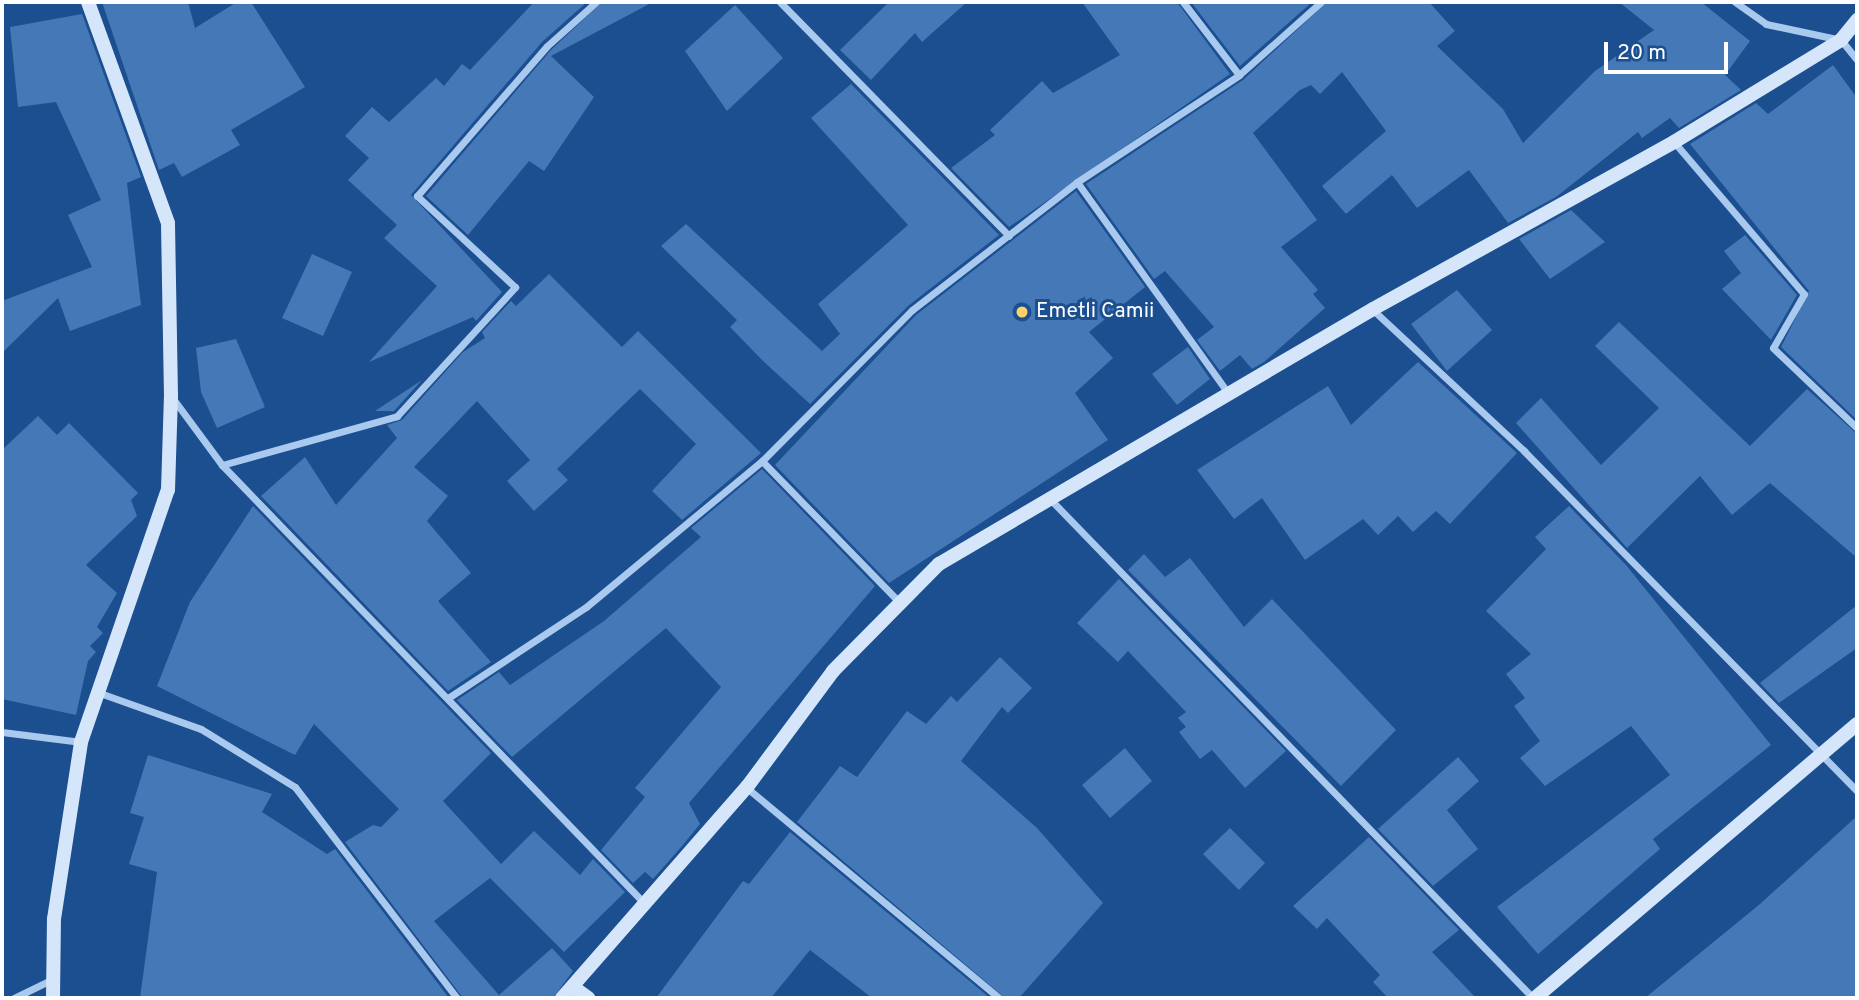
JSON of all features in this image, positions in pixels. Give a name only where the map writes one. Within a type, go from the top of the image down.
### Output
[{"type":"street","points":[[52,998],[54,919],[81,742],[168,489],[172,396],[168,223],[88,2]]},
{"type":"street","points":[[222,465],[397,416],[515,286],[417,196],[547,46],[596,2]]},
{"type":"street","points":[[780,2],[1009,236]]},
{"type":"street","points":[[1183,2],[1239,75]]},
{"type":"street","points":[[448,698],[586,607],[762,461],[912,310],[1077,182],[1239,75],[1321,2]]},
{"type":"street","points":[[1735,2],[1766,24],[1841,40],[1857,60]]},
{"type":"street","points":[[562,998],[747,788],[833,671],[898,601],[939,564],[1373,309],[1674,142],[1841,40],[1857,20]]},
{"type":"street","points":[[1674,142],[1804,294],[1773,348],[1857,428]]},
{"type":"street","points":[[1077,182],[1229,394]]},
{"type":"street","points":[[1373,309],[1524,451],[1857,791]]},
{"type":"street","points":[[172,396],[222,465],[646,905]]},
{"type":"street","points":[[762,461],[898,601]]},
{"type":"street","points":[[1050,499],[1534,998],[1857,724]]},
{"type":"street","points":[[97,692],[201,729],[295,788],[457,998]]},
{"type":"street","points":[[2,732],[81,742]]},
{"type":"street","points":[[747,788],[999,998]]},
{"type":"street","points":[[14,998],[53,979]]},
{"type":"street","points":[[573,987],[588,998]]},
{"type":"building","points":[[102,2],[188,2],[195,28],[237,2],[251,2],[305,87],[231,130],[240,145],[182,177],[174,163],[159,170]]},
{"type":"building","points":[[534,2],[587,2],[542,42],[411,195],[502,292],[476,321],[473,317],[369,362],[437,286],[384,238],[397,225],[348,180],[369,158],[345,136],[372,107],[389,122],[436,78],[444,86],[462,64],[470,70]]},
{"type":"building","points":[[602,2],[653,2],[551,56],[594,97],[544,171],[529,161],[468,235],[426,196],[551,50]]},
{"type":"building","points":[[889,2],[967,2],[922,42],[915,33],[871,80],[840,50]]},
{"type":"building","points":[[1082,2],[1177,2],[1230,74],[1009,227],[951,168],[995,135],[990,130],[1042,81],[1053,93],[1120,55]]},
{"type":"building","points":[[1191,2],[1312,2],[1240,66]]},
{"type":"building","points":[[1327,2],[1429,2],[1455,31],[1437,46],[1503,109],[1523,143],[1595,71],[1654,30],[1619,2],[1701,2],[1750,41],[1725,75],[1741,90],[1679,128],[1670,118],[1642,138],[1638,132],[1556,197],[1508,223],[1469,170],[1417,208],[1392,175],[1346,214],[1322,186],[1386,131],[1342,72],[1320,94],[1311,85],[1300,90],[1253,133],[1317,220],[1281,247],[1318,290],[1313,294],[1325,308],[1264,362],[1252,369],[1240,355],[1220,371],[1197,340],[1214,327],[1165,271],[1154,279],[1086,184],[1243,80]]},
{"type":"building","points":[[735,5],[783,58],[727,111],[685,51]]},
{"type":"building","points":[[82,14],[141,177],[127,183],[141,305],[70,331],[58,298],[2,353],[2,301],[92,267],[68,215],[101,200],[56,102],[18,107],[10,27]]},
{"type":"building","points":[[1833,65],[1857,98],[1857,420],[1781,347],[1809,291],[1690,144],[1756,103],[1768,114]]},
{"type":"building","points":[[851,84],[999,235],[908,306],[810,404],[730,327],[737,320],[661,246],[686,224],[822,351],[840,334],[818,304],[908,225],[811,118]]},
{"type":"building","points":[[1076,191],[1145,287],[1089,332],[1113,358],[1075,393],[1108,440],[889,583],[775,465],[916,315]]},
{"type":"building","points":[[1571,210],[1605,242],[1550,279],[1519,239]]},
{"type":"building","points":[[1745,235],[1797,295],[1771,340],[1722,289],[1741,273],[1724,251]]},
{"type":"building","points":[[312,254],[352,272],[323,336],[282,318]]},
{"type":"building","points":[[549,274],[622,347],[638,331],[761,453],[682,520],[652,491],[696,444],[640,389],[557,469],[568,480],[534,511],[507,481],[530,460],[477,401],[414,467],[448,496],[427,521],[471,573],[438,601],[491,662],[448,691],[261,496],[305,457],[336,505],[397,438],[387,425],[402,420],[463,352],[485,338],[482,332],[511,301],[516,306]]},
{"type":"building","points":[[1457,290],[1492,330],[1447,371],[1411,324]]},
{"type":"building","points":[[1619,322],[1750,446],[1807,389],[1857,434],[1857,558],[1770,483],[1732,515],[1700,476],[1627,548],[1516,423],[1541,398],[1601,465],[1659,408],[1595,346]]},
{"type":"building","points":[[236,339],[265,407],[217,428],[201,392],[196,348]]},
{"type":"building","points":[[1188,347],[1210,379],[1177,405],[1152,374]]},
{"type":"building","points":[[1418,362],[1517,453],[1450,524],[1436,511],[1413,532],[1398,516],[1378,535],[1363,519],[1305,560],[1262,498],[1234,519],[1197,470],[1328,386],[1351,425]]},
{"type":"building","points":[[422,380],[394,411],[375,411]]},
{"type":"building","points":[[38,416],[57,435],[69,423],[138,493],[131,500],[137,516],[86,565],[117,593],[97,627],[103,633],[90,646],[96,652],[88,661],[76,715],[2,699],[2,450]]},
{"type":"building","points":[[762,469],[875,586],[689,803],[700,824],[653,879],[645,872],[633,883],[601,850],[645,797],[635,788],[721,687],[666,628],[512,757],[457,700],[499,672],[510,685],[604,621],[701,537],[691,528]]},
{"type":"building","points":[[253,506],[491,753],[443,801],[501,864],[534,831],[580,875],[593,859],[625,892],[564,952],[490,878],[434,921],[499,995],[552,948],[573,971],[553,998],[463,998],[345,842],[373,825],[381,827],[399,809],[314,724],[295,755],[157,686],[190,602]]},
{"type":"building","points":[[1569,506],[1626,565],[1771,745],[1653,839],[1660,849],[1538,954],[1497,907],[1670,775],[1631,726],[1545,786],[1520,758],[1540,741],[1514,706],[1525,698],[1506,674],[1531,654],[1486,611],[1546,549],[1535,537]]},
{"type":"building","points":[[1144,554],[1165,577],[1190,558],[1244,627],[1272,599],[1396,730],[1341,786],[1128,570]]},
{"type":"building","points":[[1119,579],[1286,751],[1245,788],[1212,750],[1200,759],[1179,732],[1186,727],[1178,718],[1186,712],[1128,651],[1118,662],[1077,623]]},
{"type":"building","points":[[1857,605],[1857,648],[1779,703],[1760,683]]},
{"type":"building","points":[[1000,657],[1032,688],[1008,713],[1002,707],[961,761],[1037,828],[1103,903],[1019,998],[1005,998],[797,822],[840,766],[857,777],[907,711],[926,724],[951,696],[957,702]]},
{"type":"building","points":[[1125,748],[1152,781],[1110,818],[1082,785]]},
{"type":"building","points":[[148,755],[272,794],[262,812],[327,854],[335,849],[449,998],[140,998],[157,872],[129,864],[144,817],[130,813]]},
{"type":"building","points":[[1458,757],[1479,781],[1447,810],[1478,849],[1433,886],[1378,829]]},
{"type":"building","points":[[1857,816],[1857,998],[1645,998],[1760,904]]},
{"type":"building","points":[[1230,828],[1265,863],[1239,890],[1203,854]]},
{"type":"building","points":[[790,832],[990,998],[872,998],[810,950],[771,998],[656,998],[743,881],[749,884]]},
{"type":"building","points":[[1369,837],[1459,930],[1432,952],[1476,998],[1388,998],[1373,982],[1380,975],[1327,918],[1317,929],[1293,906]]},
{"type":"place","name":"Emetli Camii","points":[[1022,312]]}]
